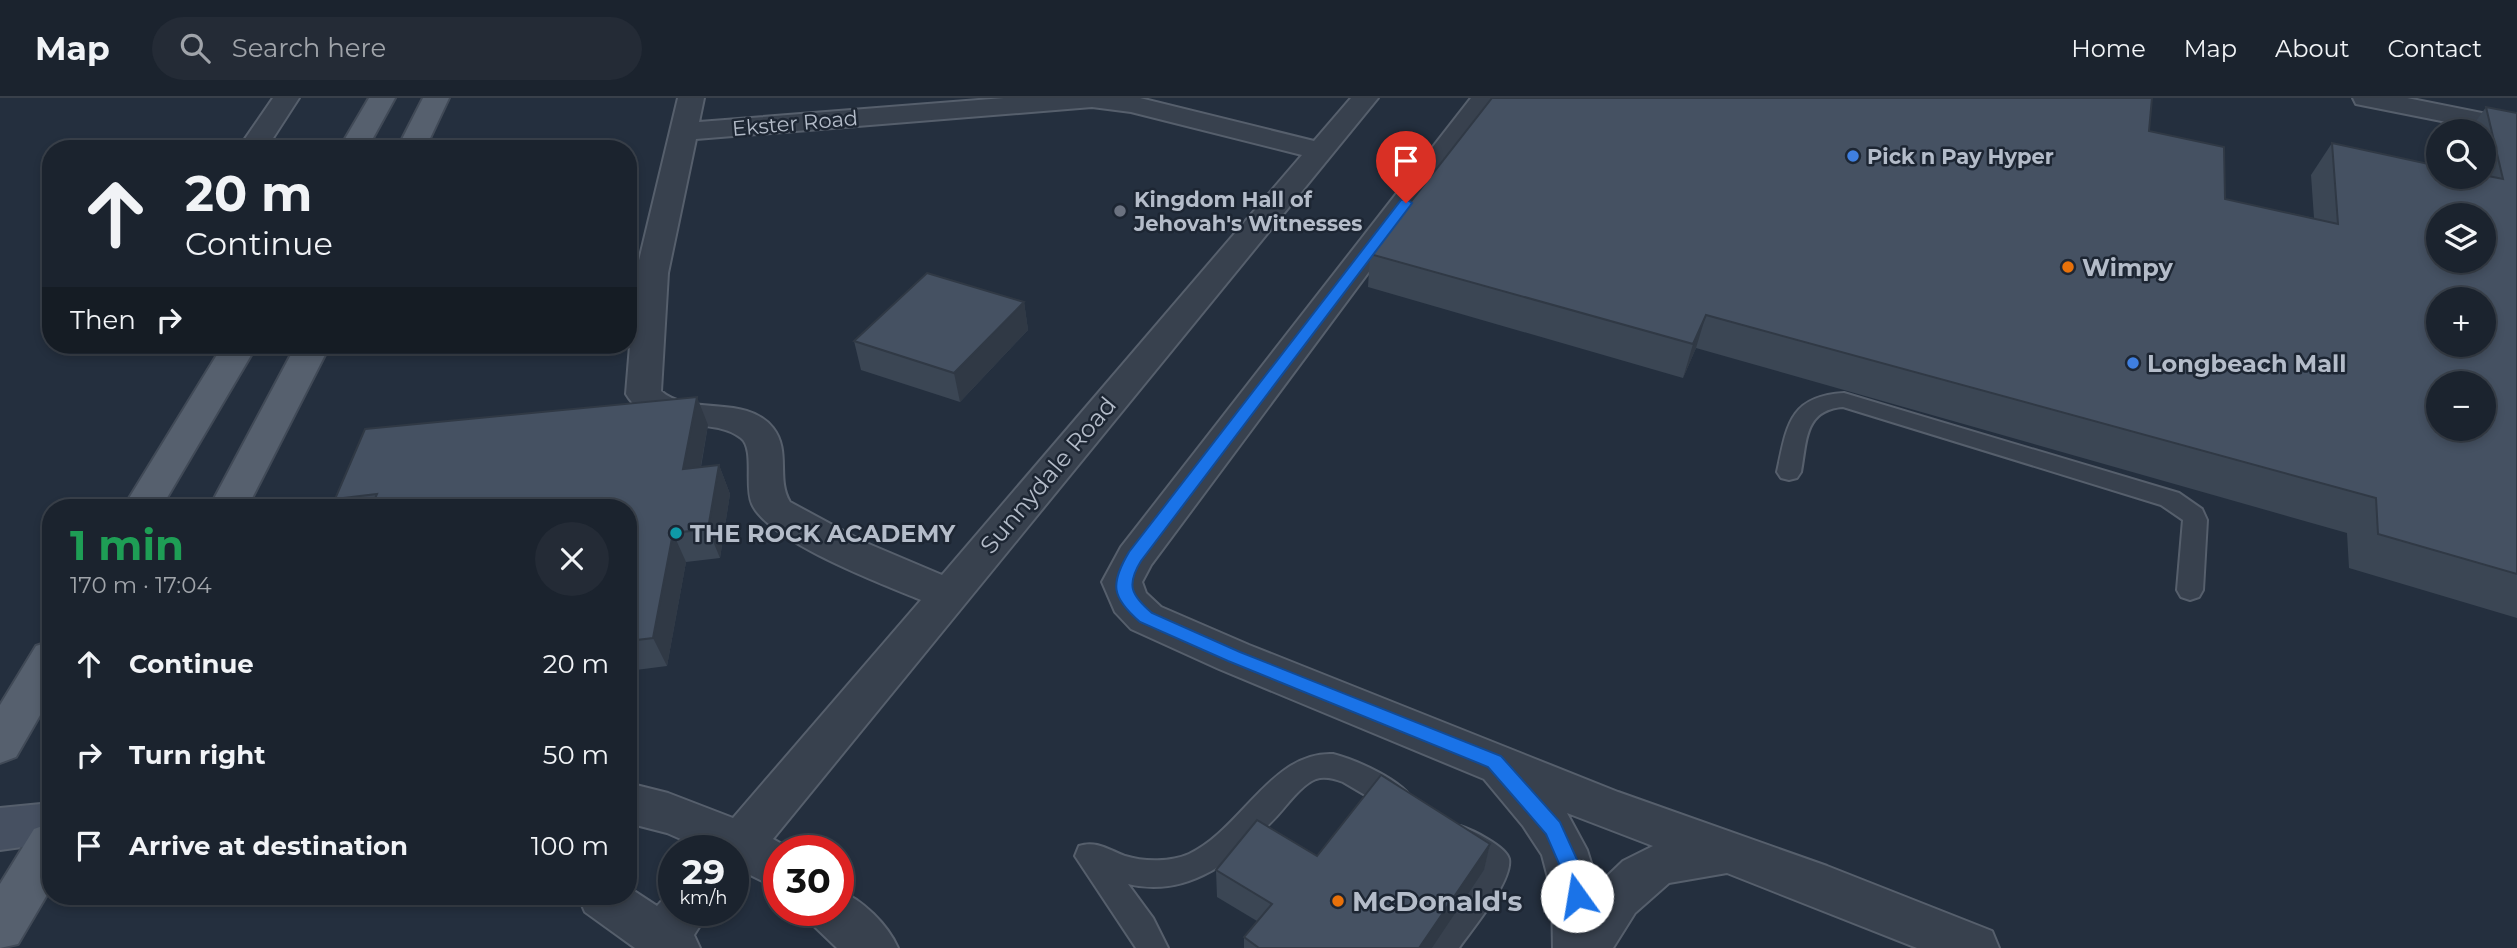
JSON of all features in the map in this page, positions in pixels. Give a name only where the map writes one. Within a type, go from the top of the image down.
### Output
[{"type":"main road","points":[[358,140],[382,98]]},
{"type":"main road","points":[[415,140],[436,98]]},
{"type":"main road","points":[[147,499],[235,354]]},
{"type":"main road","points":[[233,499],[308,354]]},
{"type":"main road","points":[[0,744],[42,673]]},
{"type":"main road","points":[[0,928],[42,860]]},
{"type":"street","points":[[258,140],[286,98]]},
{"type":"street","points":[[691,98],[652,272],[643,394],[652,405],[705,418],[732,420],[752,428],[761,435],[764,443],[767,457],[766,492],[772,509],[823,540],[879,568],[948,594]]},
{"type":"street","name":"Sunnydale Road","points":[[751,855],[948,594],[1365,98]]},
{"type":"street","points":[[1485,98],[1135,557],[1122,582],[1129,601],[1146,618],[1234,657],[1603,807],[1827,888],[1974,948]]},
{"type":"street","points":[[2366,98],[2517,128]]},
{"type":"street","name":"Ekster Road","points":[[684,132],[1091,99],[1131,104],[1320,151]]},
{"type":"street","points":[[1494,761],[1554,828],[1574,875],[1579,917],[1578,948]]},
{"type":"street","points":[[637,805],[662,810],[751,855]]},
{"type":"street","points":[[0,829],[42,824]]},
{"type":"street","points":[[1586,948],[1616,900],[1644,873],[1667,862],[1730,853]]},
{"type":"street","points":[[620,905],[674,932]]},
{"type":"street","points":[[849,926],[873,948]]},
{"type":"lane","points":[[1789,472],[1800,422],[1808,410],[1828,399],[1844,400],[2170,499],[2193,515],[2195,520],[2190,590]]},
{"type":"lane","points":[[1152,948],[1142,928],[1090,856],[1134,872],[1161,873],[1206,862],[1239,836],[1293,779],[1310,768],[1323,765],[1349,772],[1494,860],[1492,876],[1440,948]]},
{"type":"building","name":"Longbeach Mall","points":[[1492,98],[2152,98],[2149,131],[2224,147],[2225,199],[2338,224],[2332,143],[2426,163],[2426,189],[2496,189],[2496,178],[2503,179],[2496,149],[2496,119],[2489,119],[2486,107],[2517,113],[2517,574],[2378,534],[2376,498],[1706,315],[1693,344],[1370,254]]},
{"type":"building","points":[[927,273],[1024,302],[954,373],[854,341]]},
{"type":"building","name":"THE ROCK ACADEMY","points":[[697,397],[683,469],[719,465],[708,529],[673,533],[653,638],[637,640],[637,499],[375,499],[377,494],[335,499],[365,429]]},
{"type":"building","points":[[1381,775],[1490,844],[1419,948],[1259,948],[1244,937],[1272,904],[1216,870],[1257,820],[1317,856]]},
{"type":"place","name":"Pick n Pay Hyper","points":[[1853,156]]},
{"type":"place","name":"Kingdom Hall of Jehovah's Witnesses","points":[[1120,211]]},
{"type":"place","name":"Wimpy","points":[[2068,267]]},
{"type":"place","name":"Longbeach Mall","points":[[2133,363]]},
{"type":"place","name":"THE ROCK ACADEMY","points":[[676,533]]},
{"type":"place","name":"McDonald's","points":[[1338,901]]},
{"type":"route","points":[[1406,203],[1135,557],[1122,582],[1124,592],[1146,618],[1234,657],[1494,761],[1554,828],[1574,875],[1577,896]]}]
